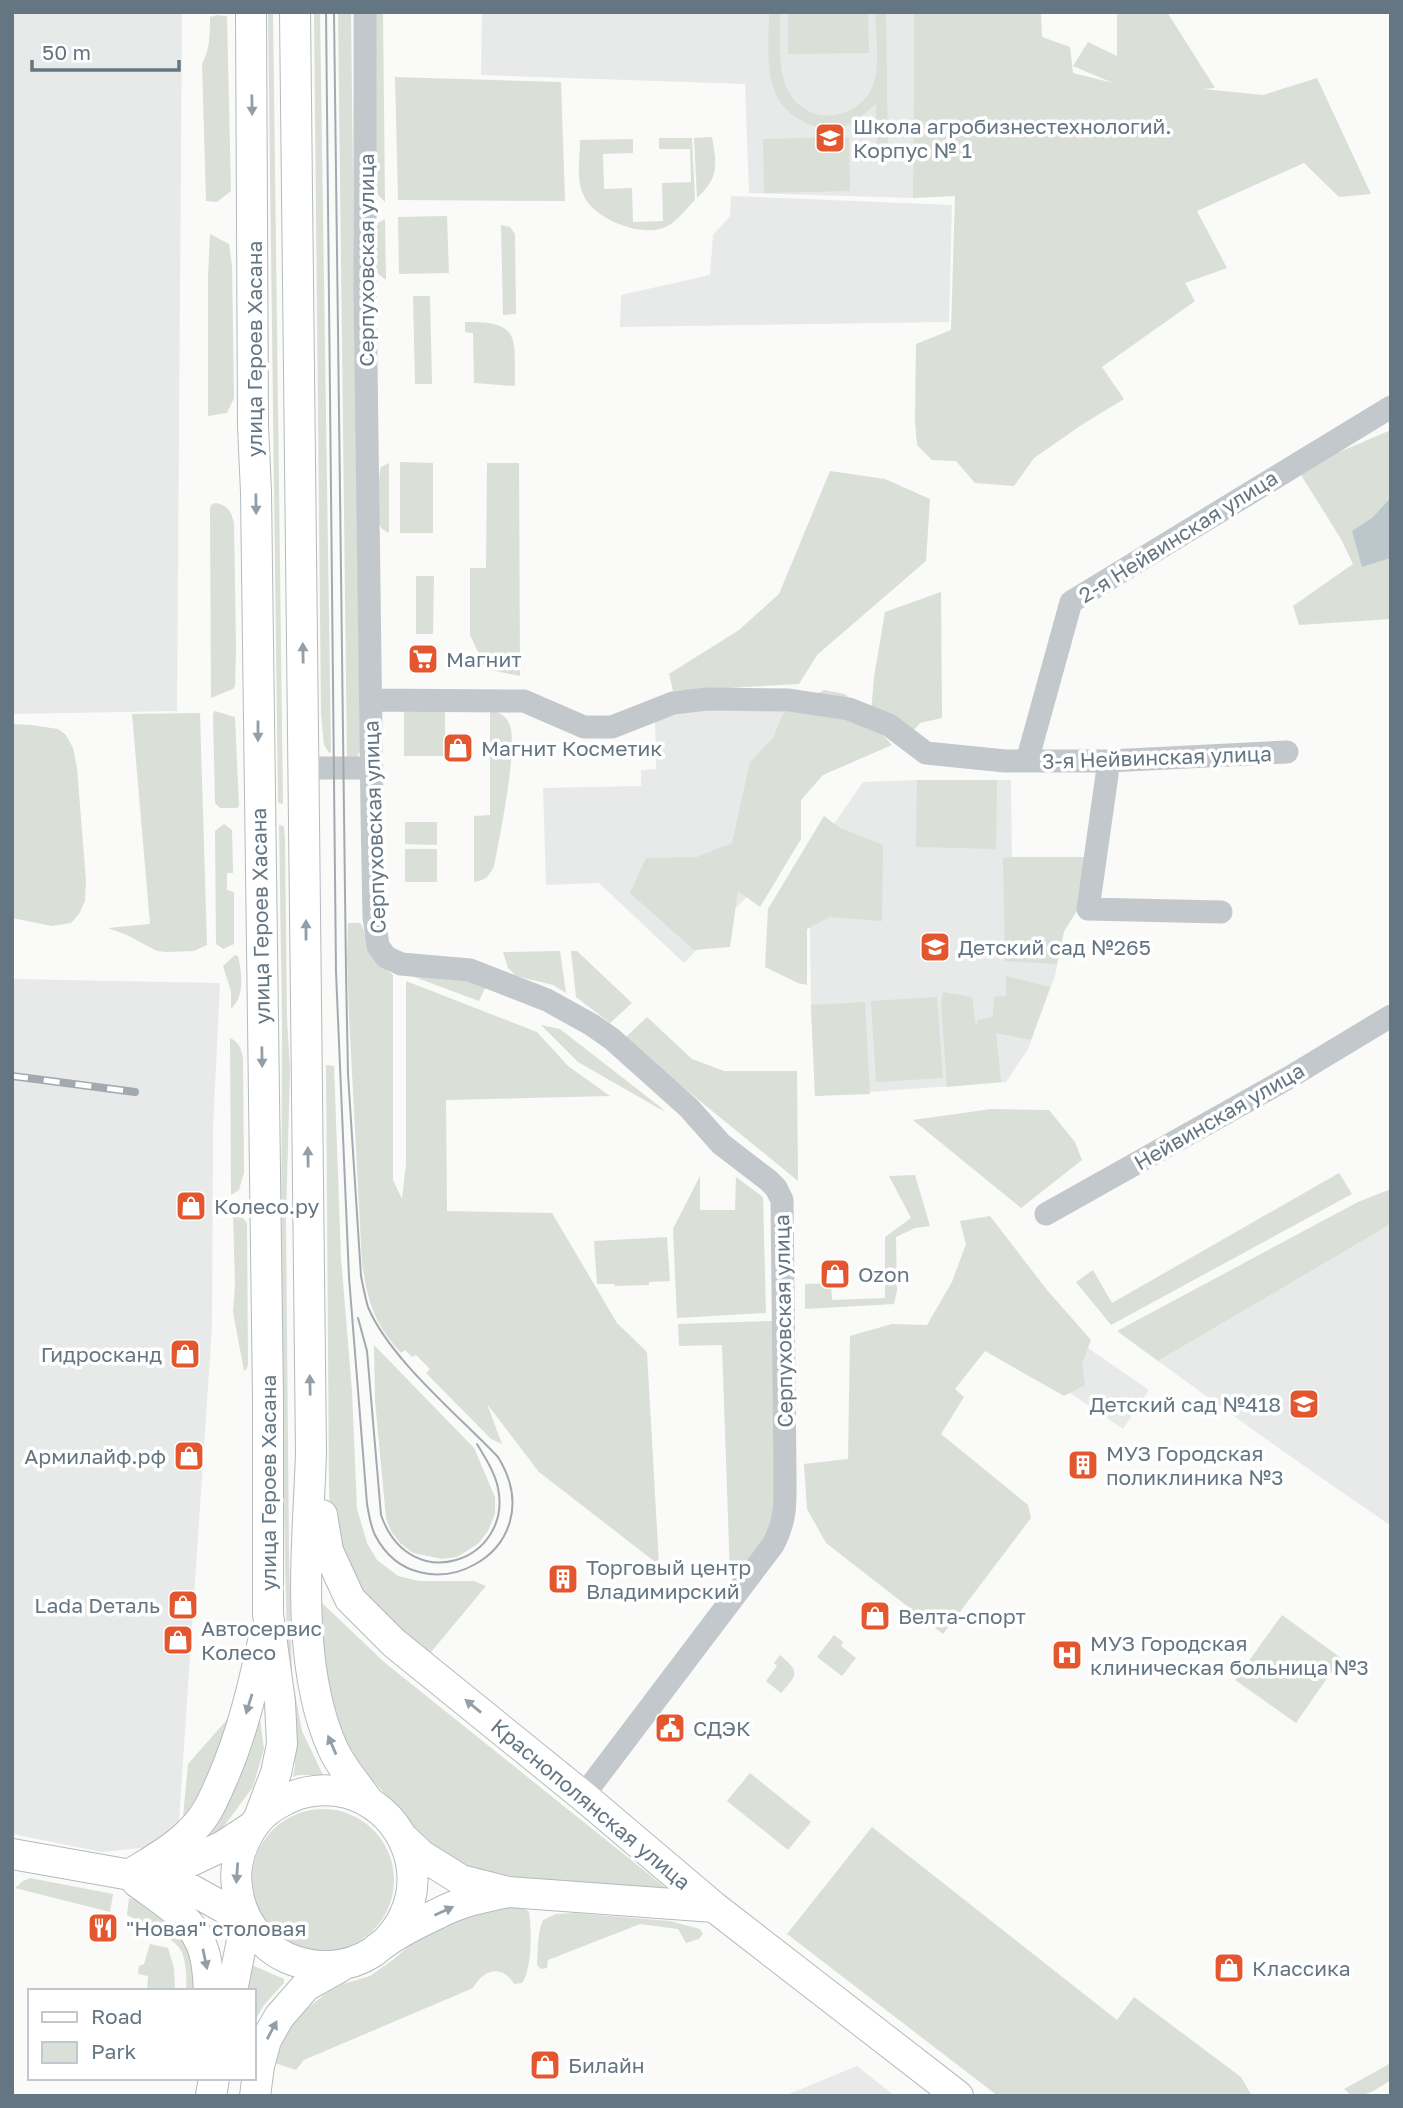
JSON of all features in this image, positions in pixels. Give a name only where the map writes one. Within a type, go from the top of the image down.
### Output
[{"type":"main road","name":"улица Героев Хасана","points":[[251,12],[253,426],[268,1412],[268,1614],[280,1702],[282,1744],[276,1773],[256,1821]]},
{"type":"main road","name":"улица Героев Хасана","points":[[295,12],[311,1453],[306,1613],[312,1686],[333,1750],[369,1802]]},
{"type":"main road","name":"Краснополянская улица","points":[[311,1453],[328,1551],[350,1599],[394,1643],[583,1796],[714,1907],[958,2096]]},
{"type":"main road","points":[[128,1875],[173,1847],[195,1828],[211,1805],[233,1755],[252,1694],[268,1614]]},
{"type":"main road","points":[[128,1875],[191,1861],[223,1846],[290,1797],[314,1791],[338,1791],[369,1802],[388,1817],[402,1837],[421,1855],[461,1880],[508,1892],[714,1907]]},
{"type":"main road","points":[[256,1821],[244,1841],[236,1873],[237,1889],[246,1920],[255,1933],[280,1955],[311,1966],[343,1965]]},
{"type":"main road","points":[[386,1942],[405,1915],[413,1884],[412,1867],[402,1837]]},
{"type":"main road","points":[[12,1854],[128,1875],[192,1890],[246,1920]]},
{"type":"main road","points":[[128,1875],[181,1914],[195,1933],[204,1951],[209,1989]]},
{"type":"main road","points":[[255,2096],[259,2066],[267,2040],[279,2017],[306,1986],[343,1965],[366,1956],[439,1912],[472,1899],[508,1892]]},
{"type":"main road","points":[[232,1989],[246,1920]]},
{"type":"street","name":"Серпуховская улица","points":[[365,12],[365,288],[376,939],[382,953],[391,961],[470,970],[547,1000],[592,1025],[612,1039],[689,1108],[721,1144],[768,1180],[782,1200],[785,1473],[785,1516],[782,1528],[766,1555],[583,1796]]},
{"type":"street","name":"2-я Нейвинская улица","points":[[1027,761],[1071,602],[1382,410],[1391,407]]},
{"type":"street","name":"3-я Нейвинская улица","points":[[371,700],[524,701],[584,727],[612,727],[673,703],[707,699],[789,700],[849,709],[889,725],[926,753],[1027,761],[1109,761],[1287,752]]},
{"type":"street","points":[[1109,761],[1088,909],[1220,912]]},
{"type":"street","points":[[304,768],[372,768]]},
{"type":"street","name":"Нейвинская улица","points":[[1046,1214],[1290,1077],[1391,1016]]},
{"type":"shaded area","points":[[12,12],[182,12],[177,711],[12,714]]},
{"type":"shaded area","name":"Школа агробизнестехнологий. Корпус № 1","points":[[482,12],[914,12],[913,198],[749,193],[745,84],[481,75]]},
{"type":"shaded area","points":[[731,196],[952,205],[949,322],[620,327],[621,295],[710,275],[713,235],[730,216]]},
{"type":"shaded area","points":[[1391,497],[1391,558],[1362,567],[1352,531],[1372,518]]},
{"type":"shaded area","points":[[801,710],[794,847],[684,963],[599,883],[546,885],[543,788],[641,786],[641,770],[656,769],[655,717],[664,711]]},
{"type":"shaded area","name":"Детский сад №265","points":[[1011,780],[1012,857],[1088,857],[1080,906],[1064,931],[1055,976],[1028,1049],[1006,1082],[815,1096],[809,860],[863,782]]},
{"type":"shaded area","points":[[12,979],[220,983],[213,1128],[212,1327],[178,1836],[150,1847],[102,1852],[12,1834]]},
{"type":"shaded area","name":"Детский сад №418","points":[[1391,1224],[1391,1526],[1158,1361]]},
{"type":"shaded area","points":[[1046,1319],[1149,1390],[1123,1429],[1019,1358]]},
{"type":"shaded area","points":[[857,2066],[895,2096],[784,2096]]},
{"type":"green space","points":[[268,12],[273,12],[283,804],[278,803]]},
{"type":"green space","points":[[314,12],[320,12],[329,753],[324,745],[321,714]]},
{"type":"green space","points":[[338,12],[351,12],[360,750],[357,758],[347,761]]},
{"type":"green space","points":[[372,12],[383,12],[385,202],[376,193]]},
{"type":"green space","points":[[769,12],[780,12],[781,67],[789,92],[797,103],[808,111],[827,116],[854,108],[872,88],[877,61],[875,12],[886,12],[888,158],[877,159],[876,103],[854,122],[825,128],[796,117],[781,103],[770,75]]},
{"type":"green space","points":[[788,12],[868,12],[869,53],[788,54]]},
{"type":"green space","points":[[914,12],[1041,12],[1042,37],[1070,47],[1073,73],[1113,83],[1073,66],[1088,42],[1117,56],[1117,12],[1167,12],[1215,88],[1203,89],[1263,95],[1317,78],[1371,194],[1339,197],[1304,163],[1197,211],[1227,268],[1185,283],[1195,301],[1102,367],[1124,399],[1034,458],[1014,486],[975,483],[956,461],[932,460],[917,445],[916,344],[951,330],[955,196],[913,198]]},
{"type":"green space","points":[[227,16],[231,191],[217,202],[206,201],[202,64],[208,47],[210,17]]},
{"type":"green space","points":[[395,77],[561,82],[565,201],[398,200]]},
{"type":"green space","points":[[712,137],[715,170],[709,184],[697,198],[694,138]]},
{"type":"green space","points":[[849,137],[850,191],[764,193],[763,139]]},
{"type":"green space","points":[[659,138],[692,138],[695,200],[672,223],[653,230],[630,228],[596,211],[588,203],[581,188],[580,140],[633,139],[633,153],[603,154],[604,189],[632,188],[633,222],[663,221],[662,183],[691,182],[690,149],[659,149]]},
{"type":"green space","points":[[447,216],[449,273],[399,274],[398,217]]},
{"type":"green space","points":[[385,219],[386,280],[377,273],[375,231],[378,223]]},
{"type":"green space","points":[[501,225],[510,227],[515,234],[516,314],[503,315]]},
{"type":"green space","points":[[210,234],[229,244],[232,265],[234,398],[227,413],[208,416],[208,275]]},
{"type":"green space","points":[[413,296],[430,296],[432,384],[415,384]]},
{"type":"green space","points":[[465,322],[483,322],[506,329],[514,344],[515,386],[474,383],[473,333],[465,332]]},
{"type":"green space","points":[[1391,430],[1391,497],[1372,518],[1362,567],[1391,558],[1391,619],[1299,625],[1293,606],[1353,564],[1341,539],[1301,475],[1337,453]]},
{"type":"green space","points":[[400,462],[433,463],[433,533],[400,533]]},
{"type":"green space","points":[[389,463],[389,533],[380,525],[378,506],[381,467]]},
{"type":"green space","points":[[487,463],[519,463],[520,676],[486,669],[470,635],[470,568],[486,568]]},
{"type":"green space","points":[[830,471],[885,479],[930,499],[926,561],[817,655],[799,684],[673,691],[669,674],[739,630],[779,594]]},
{"type":"green space","points":[[216,503],[228,510],[234,523],[236,648],[235,686],[211,698],[210,508]]},
{"type":"green space","points":[[416,576],[434,576],[433,634],[416,634]]},
{"type":"green space","points":[[941,592],[942,718],[920,723],[912,732],[871,713],[885,612]]},
{"type":"green space","points":[[824,690],[845,694],[892,745],[823,775],[801,800],[801,839],[760,907],[738,891],[730,947],[694,950],[630,893],[646,858],[697,857],[732,843],[750,762],[773,738],[783,714]]},
{"type":"green space","points":[[404,709],[445,710],[445,756],[404,756]]},
{"type":"green space","points":[[490,710],[507,720],[512,737],[512,753],[494,866],[486,877],[474,882],[474,816],[490,815]]},
{"type":"green space","points":[[215,711],[235,717],[237,808],[220,808],[215,803]]},
{"type":"green space","points":[[200,713],[207,945],[194,951],[157,951],[108,928],[150,924],[132,714]]},
{"type":"green space","points":[[12,724],[58,729],[66,735],[73,748],[86,881],[85,901],[71,923],[52,926],[12,918]]},
{"type":"green space","points":[[917,780],[997,780],[996,849],[916,847]]},
{"type":"green space","points":[[824,816],[840,828],[883,845],[882,921],[830,917],[807,929],[807,985],[765,967],[768,909]]},
{"type":"green space","points":[[405,822],[437,822],[437,845],[405,844]]},
{"type":"green space","points":[[224,824],[232,830],[233,873],[227,873],[227,890],[234,892],[234,944],[223,949],[216,944],[215,831]]},
{"type":"green space","points":[[279,825],[284,826],[285,840],[290,1068],[286,1219],[292,1677],[302,1731],[323,1775],[293,1777],[294,1724],[288,1679],[285,1565]]},
{"type":"green space","points":[[405,849],[437,849],[437,882],[405,882]]},
{"type":"green space","points":[[1088,857],[1080,906],[1064,931],[1057,964],[1005,961],[1003,858]]},
{"type":"green space","points":[[348,923],[360,923],[373,955],[393,975],[393,1180],[402,1199],[406,1164],[406,981],[537,1032],[568,1066],[610,1096],[446,1100],[447,1211],[552,1213],[617,1323],[647,1352],[659,1565],[539,1472],[487,1404],[502,1444],[491,1439],[426,1373],[430,1369],[416,1355],[412,1357],[405,1350],[401,1353],[378,1322],[367,1290],[362,1263],[349,1015]]},
{"type":"green space","points":[[560,951],[566,993],[553,985],[516,976],[508,968],[503,952]]},
{"type":"green space","points":[[571,951],[577,951],[632,1003],[610,1023],[576,997]]},
{"type":"green space","points":[[235,955],[238,956],[241,970],[241,984],[239,998],[231,1009],[231,991],[223,966]]},
{"type":"green space","points":[[429,972],[487,984],[479,1001],[409,975]]},
{"type":"green space","points":[[1006,976],[1050,987],[1031,1040],[996,1033],[1001,1082],[947,1087],[941,1003],[943,992],[972,997],[976,1027],[978,1020],[993,1017],[994,997],[1006,996]]},
{"type":"green space","points":[[937,997],[943,1078],[876,1082],[871,1001]]},
{"type":"green space","points":[[865,1002],[870,1094],[815,1096],[811,1005]]},
{"type":"green space","points":[[647,1017],[692,1059],[724,1071],[797,1071],[798,1181],[624,1039]]},
{"type":"green space","points":[[541,1025],[560,1029],[665,1112],[578,1062]]},
{"type":"green space","points":[[230,1038],[236,1041],[243,1058],[244,1172],[239,1190],[231,1195]]},
{"type":"green space","points":[[326,1065],[334,1066],[341,1258],[352,1391],[357,1509],[367,1543],[377,1560],[398,1576],[419,1581],[474,1581],[486,1586],[427,1657],[354,1590],[331,1541]]},
{"type":"green space","points":[[991,1109],[1049,1110],[1075,1142],[1082,1160],[1021,1208],[913,1120]]},
{"type":"green space","points":[[1339,1173],[1352,1194],[1111,1325],[1076,1282],[1093,1270],[1112,1303]]},
{"type":"green space","points":[[915,1175],[930,1226],[915,1228],[896,1237],[897,1291],[894,1304],[805,1309],[805,1284],[831,1283],[832,1300],[885,1298],[885,1237],[911,1218],[889,1176]]},
{"type":"green space","points":[[700,1176],[700,1210],[735,1210],[736,1177],[763,1197],[766,1313],[677,1318],[673,1229]]},
{"type":"green space","points":[[1391,1189],[1391,1224],[1158,1361],[1117,1331],[1358,1202]]},
{"type":"green space","points":[[233,1214],[239,1214],[247,1223],[248,1365],[244,1371],[233,1312]]},
{"type":"green space","points":[[990,1216],[1047,1290],[1091,1340],[1082,1364],[1085,1385],[1064,1396],[985,1351],[955,1389],[964,1397],[941,1434],[1028,1505],[1031,1518],[943,1634],[826,1543],[807,1509],[804,1464],[848,1459],[850,1336],[892,1324],[927,1325],[952,1282],[966,1244],[960,1221]]},
{"type":"green space","points":[[667,1237],[670,1281],[649,1282],[649,1285],[597,1284],[594,1241]]},
{"type":"green space","points":[[772,1321],[778,1477],[773,1519],[752,1557],[730,1575],[722,1345],[679,1346],[678,1324]]},
{"type":"green space","points":[[374,1345],[474,1448],[495,1497],[495,1514],[488,1531],[478,1544],[457,1557],[442,1559],[413,1553],[400,1543],[391,1531],[386,1518],[375,1401]]},
{"type":"green space","points":[[320,1601],[384,1662],[671,1892],[464,1877],[428,1849],[401,1812],[353,1758],[340,1737],[326,1695]]},
{"type":"green space","points":[[1282,1615],[1341,1658],[1296,1723],[1235,1680]]},
{"type":"green space","points":[[834,1635],[843,1642],[841,1646],[856,1658],[842,1676],[817,1657]]},
{"type":"green space","points":[[780,1655],[794,1669],[791,1681],[781,1693],[766,1681],[777,1666],[774,1663]]},
{"type":"green space","points":[[239,1706],[220,1757],[182,1828],[188,1764]]},
{"type":"green space","points":[[259,1711],[264,1749],[253,1787],[213,1837],[182,1851]]},
{"type":"green space","points":[[750,1773],[811,1822],[788,1850],[727,1801]]},
{"type":"green space","points":[[323,1809],[350,1814],[373,1830],[389,1853],[394,1880],[389,1907],[373,1930],[350,1946],[323,1951],[296,1946],[273,1930],[257,1907],[252,1880],[257,1853],[273,1830],[296,1814]]},
{"type":"green space","points":[[872,1827],[1117,2020],[1134,1997],[1241,2077],[1252,2096],[998,2096],[787,1934]]},
{"type":"green space","points":[[30,1878],[113,1894],[110,1912],[15,1888]]},
{"type":"green space","points":[[129,1898],[146,1902],[192,1946],[197,1989],[186,1989],[184,1961],[178,1946],[157,1930],[127,1915]]},
{"type":"green space","points":[[520,1905],[529,1912],[531,1929],[529,1959],[522,1983],[514,1984],[504,1974],[493,1971],[482,1977],[473,1988],[304,2060],[296,2070],[275,2063],[285,2034],[304,2011],[325,1994],[343,1984],[370,1976],[450,1916]]},
{"type":"green space","points":[[574,1913],[670,1921],[700,1929],[703,1934],[699,1939],[686,1943],[678,1929],[640,1924],[548,1960],[547,1968],[541,1969],[537,1965],[543,1920],[556,1914]]},
{"type":"green space","points":[[150,1944],[168,1948],[174,1968],[175,1989],[147,1989],[148,1976],[138,1974],[139,1966],[144,1964]]},
{"type":"green space","points":[[252,1965],[284,1979],[284,1983],[264,2005],[256,2019],[256,1989],[246,1989]]},
{"type":"green space","points":[[1391,2063],[1391,2080],[1377,2089],[1352,2096],[1344,2089]]},
{"type":"tram line","points":[[326,12],[336,972],[349,1277],[367,1504],[372,1527],[375,1535],[395,1560],[421,1573],[449,1573],[475,1564],[497,1547],[510,1522],[511,1491],[498,1457],[426,1386],[378,1326],[368,1307],[361,1276],[348,1074],[334,12]]},
{"type":"tram line","points":[[358,1318],[367,1351],[381,1515],[395,1541],[414,1556],[435,1562],[456,1560],[475,1551],[490,1535],[498,1514],[498,1488],[477,1444]]},
{"type":"railway","points":[[12,1076],[135,1092]]},
{"type":"place","name":"Школа агробизнестехнологий. Корпус № 1","points":[[830,138]]},
{"type":"place","name":"Магнит","points":[[423,659]]},
{"type":"place","name":"Магнит Косметик","points":[[458,748]]},
{"type":"place","name":"Детский сад №265","points":[[935,947]]},
{"type":"place","name":"Колесо.ру","points":[[191,1206]]},
{"type":"place","name":"Ozon","points":[[835,1274]]},
{"type":"place","name":"Гидросканд","points":[[185,1354]]},
{"type":"place","name":"Детский сад №418","points":[[1304,1404]]},
{"type":"place","name":"Армилайф.рф","points":[[189,1456]]},
{"type":"place","name":"МУЗ Городская поликлиника №3","points":[[1083,1465]]},
{"type":"place","name":"Торговый центр Владимирский","points":[[563,1579]]},
{"type":"place","name":"Lada Dеталь","points":[[183,1605]]},
{"type":"place","name":"Велта-спорт","points":[[875,1616]]},
{"type":"place","name":"Автосервис Колесо","points":[[178,1640]]},
{"type":"place","name":"МУЗ Городская клиническая больница №3","points":[[1067,1655]]},
{"type":"place","name":"СДЭК","points":[[670,1728]]},
{"type":"place","name":"\"Новая\" столовая","points":[[103,1928]]},
{"type":"place","name":"Классика","points":[[1229,1968]]},
{"type":"place","name":"Билайн","points":[[545,2065]]}]
